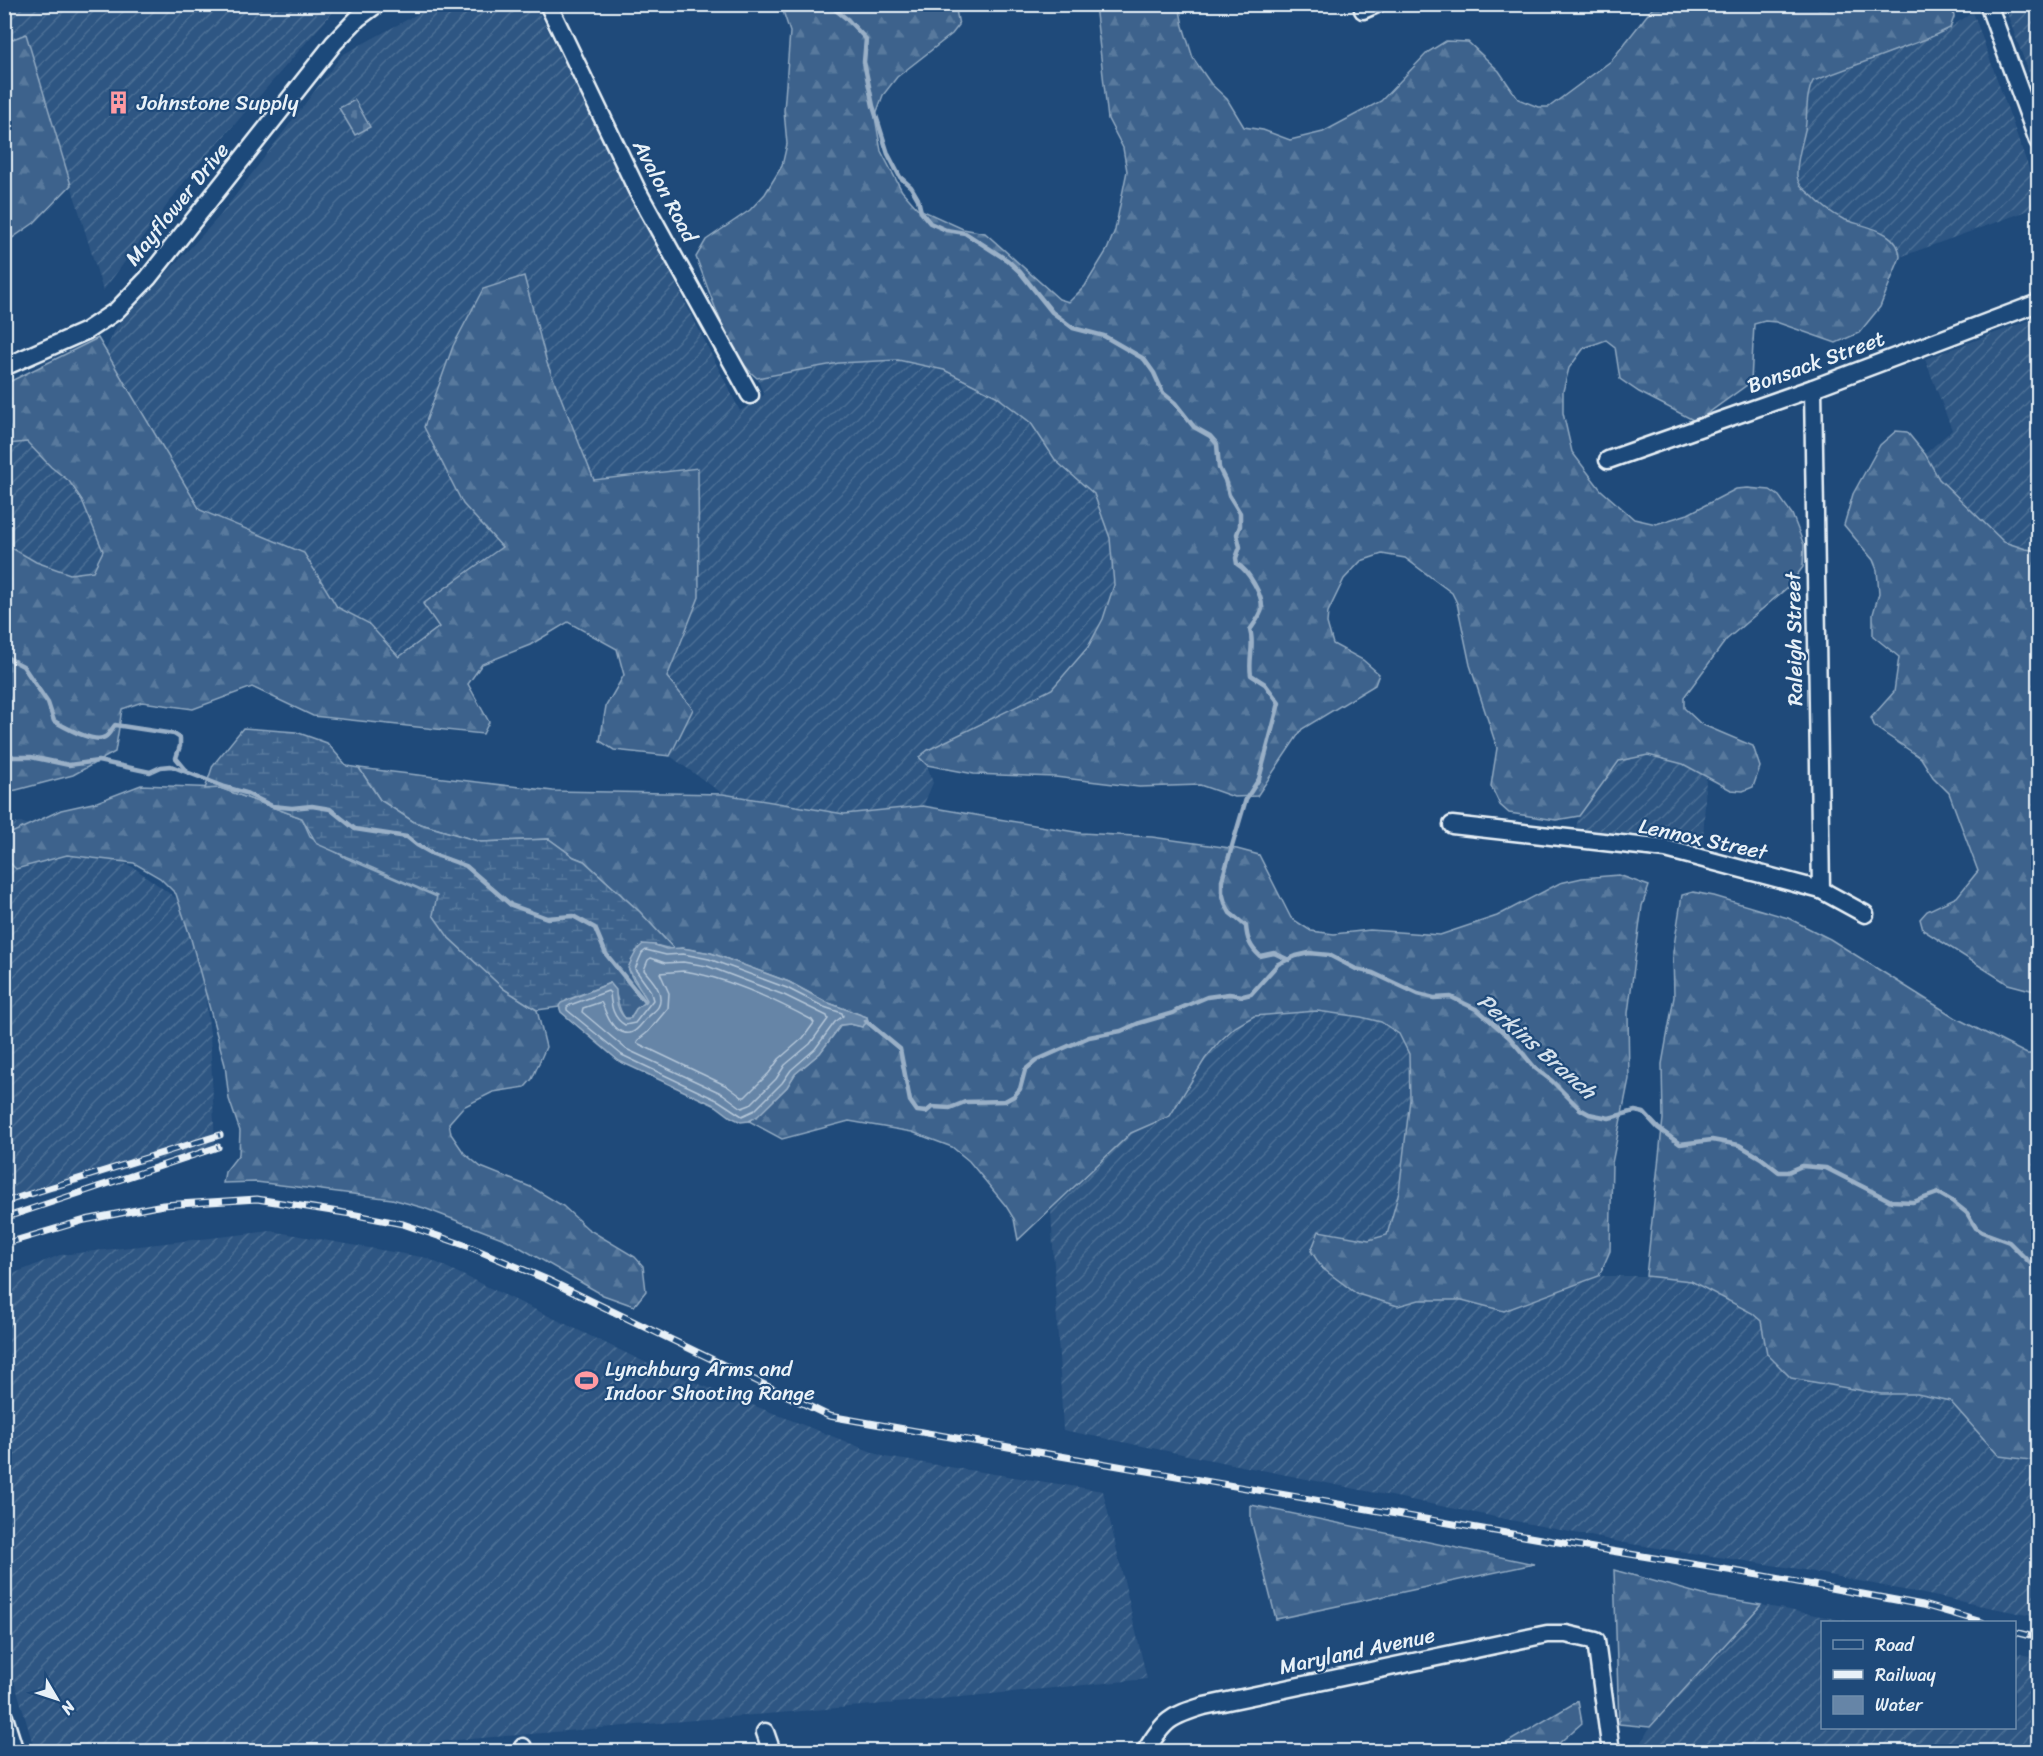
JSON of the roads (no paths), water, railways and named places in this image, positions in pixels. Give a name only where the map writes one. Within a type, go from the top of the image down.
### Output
[{"type":"street","name":"Mayflower Drive","points":[[4,368],[86,331],[116,311],[148,278],[334,43],[358,18],[377,4]]},
{"type":"street","name":"Avalon Road","points":[[548,4],[637,190],[750,395]]},
{"type":"street","points":[[1363,4],[1364,10],[1377,4]]},
{"type":"street","points":[[1988,4],[2038,141]]},
{"type":"street","name":"Bonsack Street","points":[[1608,460],[1812,388],[2038,303]]},
{"type":"street","name":"Raleigh Street","points":[[1812,388],[1821,890]]},
{"type":"street","name":"Lennox Street","points":[[1452,825],[1666,849],[1821,890],[1865,914]]},
{"type":"street","name":"Maryland Avenue","points":[[1145,1752],[1158,1730],[1177,1714],[1204,1706],[1547,1634],[1566,1634],[1596,1641],[1611,1752]]},
{"type":"street","points":[[4,1717],[15,1752]]},
{"type":"street","points":[[765,1732],[772,1752]]},
{"type":"water","points":[[643,944],[666,949],[682,948],[711,953],[789,982],[826,1002],[867,1017],[868,1021],[862,1027],[850,1024],[841,1025],[820,1053],[795,1074],[787,1087],[758,1116],[741,1122],[716,1106],[619,1061],[561,1012],[559,1006],[561,1003],[610,983],[616,990],[621,1013],[626,1019],[631,1018],[636,1009],[647,1000],[628,968]]},
{"type":"waterway","points":[[828,4],[847,19],[866,39],[864,62],[873,106],[888,154],[900,177],[911,187],[918,199],[921,212],[930,223],[946,230],[965,233],[1007,260],[1020,272],[1052,312],[1073,328],[1104,336],[1144,359],[1154,373],[1163,393],[1175,403],[1194,427],[1210,436],[1217,444],[1219,468],[1229,495],[1240,513],[1240,526],[1237,534],[1240,547],[1236,558],[1237,564],[1254,584],[1262,603],[1260,614],[1250,630],[1251,675],[1265,684],[1279,703],[1259,779],[1246,799],[1222,880],[1222,892],[1230,913],[1246,926],[1247,935],[1257,953],[1260,956],[1274,953],[1289,960]]},
{"type":"waterway","points":[[4,656],[23,666],[48,703],[54,721],[80,734],[100,739],[108,735],[115,725],[174,734],[180,738],[176,758],[186,770]]},
{"type":"waterway","points":[[4,749],[13,757],[31,757],[69,765],[98,761],[150,772],[171,766],[246,793],[272,806],[292,808],[312,806],[330,809],[355,829],[407,837],[433,854],[466,866],[511,905],[547,918],[573,916],[595,928],[606,954],[645,1002]]},
{"type":"waterway","name":"Perkins Branch","points":[[866,1021],[900,1049],[910,1101],[917,1111],[926,1112],[932,1107],[950,1108],[965,1102],[1005,1101],[1020,1089],[1025,1070],[1037,1060],[1089,1037],[1121,1031],[1173,1013],[1207,997],[1251,994],[1278,964],[1309,953],[1329,955],[1356,969],[1373,973],[1418,994],[1434,998],[1451,997],[1478,1010],[1510,1038],[1535,1068],[1552,1081],[1580,1109],[1589,1114],[1609,1118],[1635,1111],[1644,1113],[1658,1128],[1680,1144],[1712,1140],[1739,1145],[1779,1172],[1788,1172],[1802,1166],[1826,1168],[1891,1201],[1913,1202],[1938,1193],[1967,1213],[1976,1228],[2009,1242],[2038,1271]]},
{"type":"railway","points":[[4,1202],[220,1135]]},
{"type":"railway","points":[[4,1218],[218,1147]]},
{"type":"railway","points":[[4,1244],[85,1220],[163,1205],[257,1199],[351,1214],[403,1224],[470,1247],[548,1280],[829,1416],[1759,1575],[1923,1605],[1979,1621]]},
{"type":"railway","points":[[2016,1632],[2038,1638]]},
{"type":"place","name":"Johnstone Supply","points":[[119,103]]},
{"type":"place","name":"Lynchburg Arms and Indoor Shooting Range","points":[[587,1381]]}]
